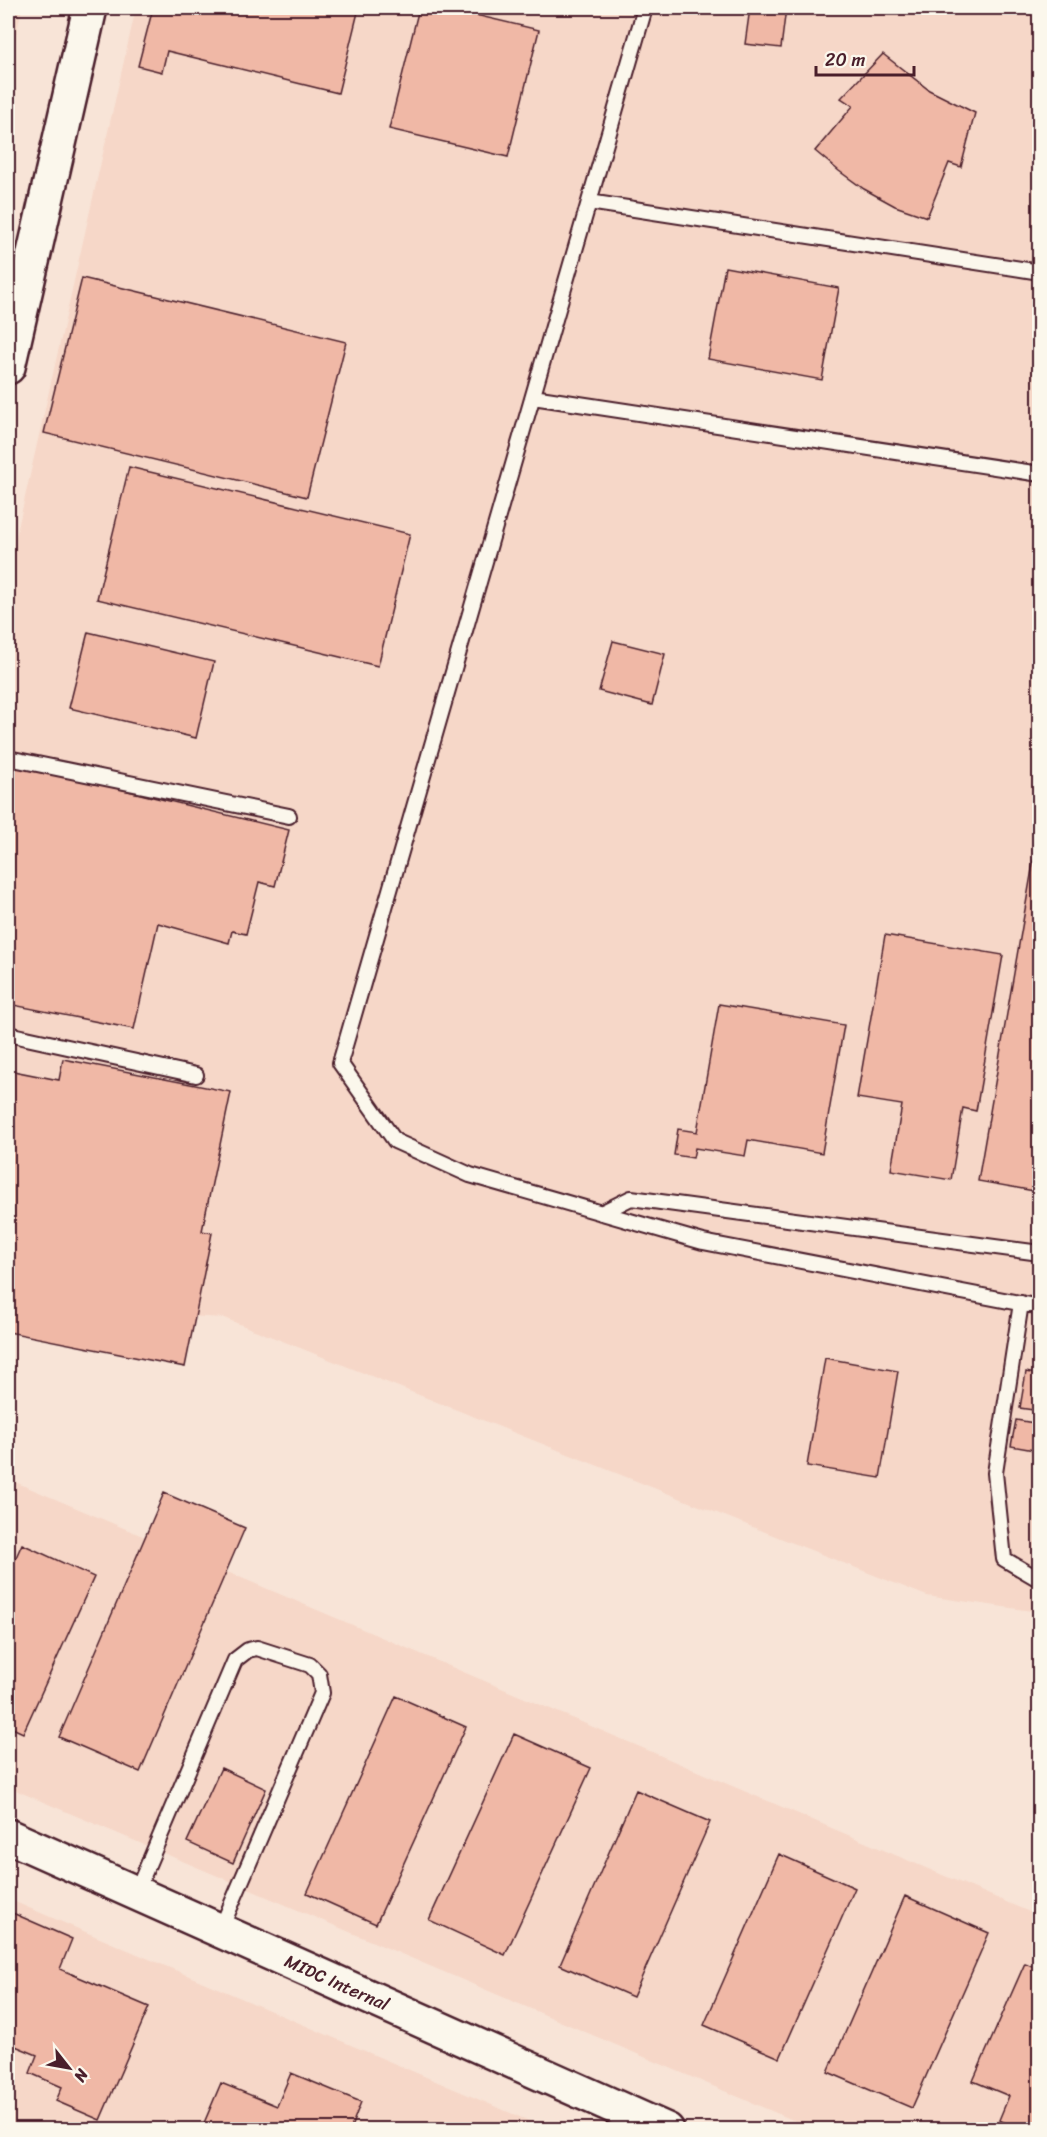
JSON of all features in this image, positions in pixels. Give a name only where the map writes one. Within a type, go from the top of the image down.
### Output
[{"type":"street","points":[[8,367],[90,8]]},
{"type":"street","name":"MIDC Internal","points":[[8,1836],[667,2130]]},
{"type":"lane","points":[[645,8],[340,1063],[395,1141],[470,1175],[704,1242],[1040,1307]]},
{"type":"lane","points":[[589,202],[1040,272]]},
{"type":"lane","points":[[533,397],[1040,474]]},
{"type":"lane","points":[[8,758],[289,816]]},
{"type":"lane","points":[[8,1034],[196,1075]]},
{"type":"lane","points":[[601,1213],[631,1198],[1040,1252]]},
{"type":"lane","points":[[1021,1303],[995,1473],[1004,1559],[1040,1580]]},
{"type":"lane","points":[[136,1893],[235,1660],[248,1650],[257,1648],[310,1665],[319,1674],[322,1693],[220,1931]]},
{"type":"shaded area","points":[[8,8],[22,8],[8,70]]},
{"type":"shaded area","points":[[136,8],[1039,8],[1039,1612],[927,1596],[224,1318],[8,1306],[8,572]]},
{"type":"shaded area","points":[[8,1479],[1039,1916],[1039,2129],[814,2129],[8,1787]]},
{"type":"shaded area","points":[[8,1899],[548,2129],[8,2129]]},
{"type":"building","points":[[153,8],[359,8],[338,93],[167,51],[162,72],[138,66]]},
{"type":"building","points":[[419,8],[446,8],[539,30],[508,157],[389,129]]},
{"type":"building","points":[[750,8],[786,8],[781,48],[745,44]]},
{"type":"building","points":[[883,54],[929,90],[975,113],[961,167],[949,163],[927,217],[895,206],[864,189],[815,151],[853,106],[841,98]]},
{"type":"building","points":[[725,267],[839,288],[822,380],[708,359]]},
{"type":"building","points":[[82,278],[346,342],[307,497],[44,433]]},
{"type":"building","points":[[129,467],[410,534],[378,666],[97,599]]},
{"type":"building","points":[[88,632],[214,662],[196,738],[69,708]]},
{"type":"building","points":[[613,641],[665,654],[652,705],[599,691]]},
{"type":"building","points":[[8,762],[289,830],[275,886],[259,882],[246,934],[232,931],[229,943],[158,923],[134,1029],[8,1004]]},
{"type":"building","points":[[1040,823],[1040,1192],[978,1181]]},
{"type":"building","points":[[885,935],[1003,955],[976,1111],[963,1108],[951,1180],[891,1170],[902,1105],[857,1098]]},
{"type":"building","points":[[719,1004],[844,1025],[822,1153],[748,1140],[745,1156],[695,1148],[693,1158],[674,1155],[678,1129],[697,1132]]},
{"type":"building","points":[[63,1059],[231,1092],[202,1231],[212,1233],[185,1367],[8,1332],[8,1070],[59,1080]]},
{"type":"building","points":[[825,1358],[898,1371],[880,1478],[807,1466]]},
{"type":"building","points":[[1026,1372],[1040,1375],[1040,1411],[1020,1408]]},
{"type":"building","points":[[1016,1420],[1040,1424],[1040,1451],[1011,1446]]},
{"type":"building","points":[[164,1493],[245,1528],[140,1772],[59,1737]]},
{"type":"building","points":[[22,1544],[94,1577],[23,1733],[8,1726],[8,1575]]},
{"type":"building","points":[[396,1696],[466,1727],[376,1924],[307,1893]]},
{"type":"building","points":[[514,1734],[591,1768],[505,1955],[429,1920]]},
{"type":"building","points":[[221,1768],[266,1789],[233,1863],[187,1842]]},
{"type":"building","points":[[636,1790],[710,1822],[633,1997],[560,1965]]},
{"type":"building","points":[[779,1854],[855,1888],[780,2058],[704,2025]]},
{"type":"building","points":[[905,1896],[989,1933],[912,2108],[828,2072]]},
{"type":"building","points":[[8,1911],[72,1939],[60,1969],[149,2007],[100,2120],[56,2101],[62,2087],[30,2073],[37,2055],[8,2043]]},
{"type":"building","points":[[1025,1963],[1040,1969],[1040,2130],[1022,2130],[999,2120],[1009,2096],[973,2081]]},
{"type":"building","points":[[291,2073],[361,2102],[350,2130],[201,2130],[221,2083],[277,2106]]}]
